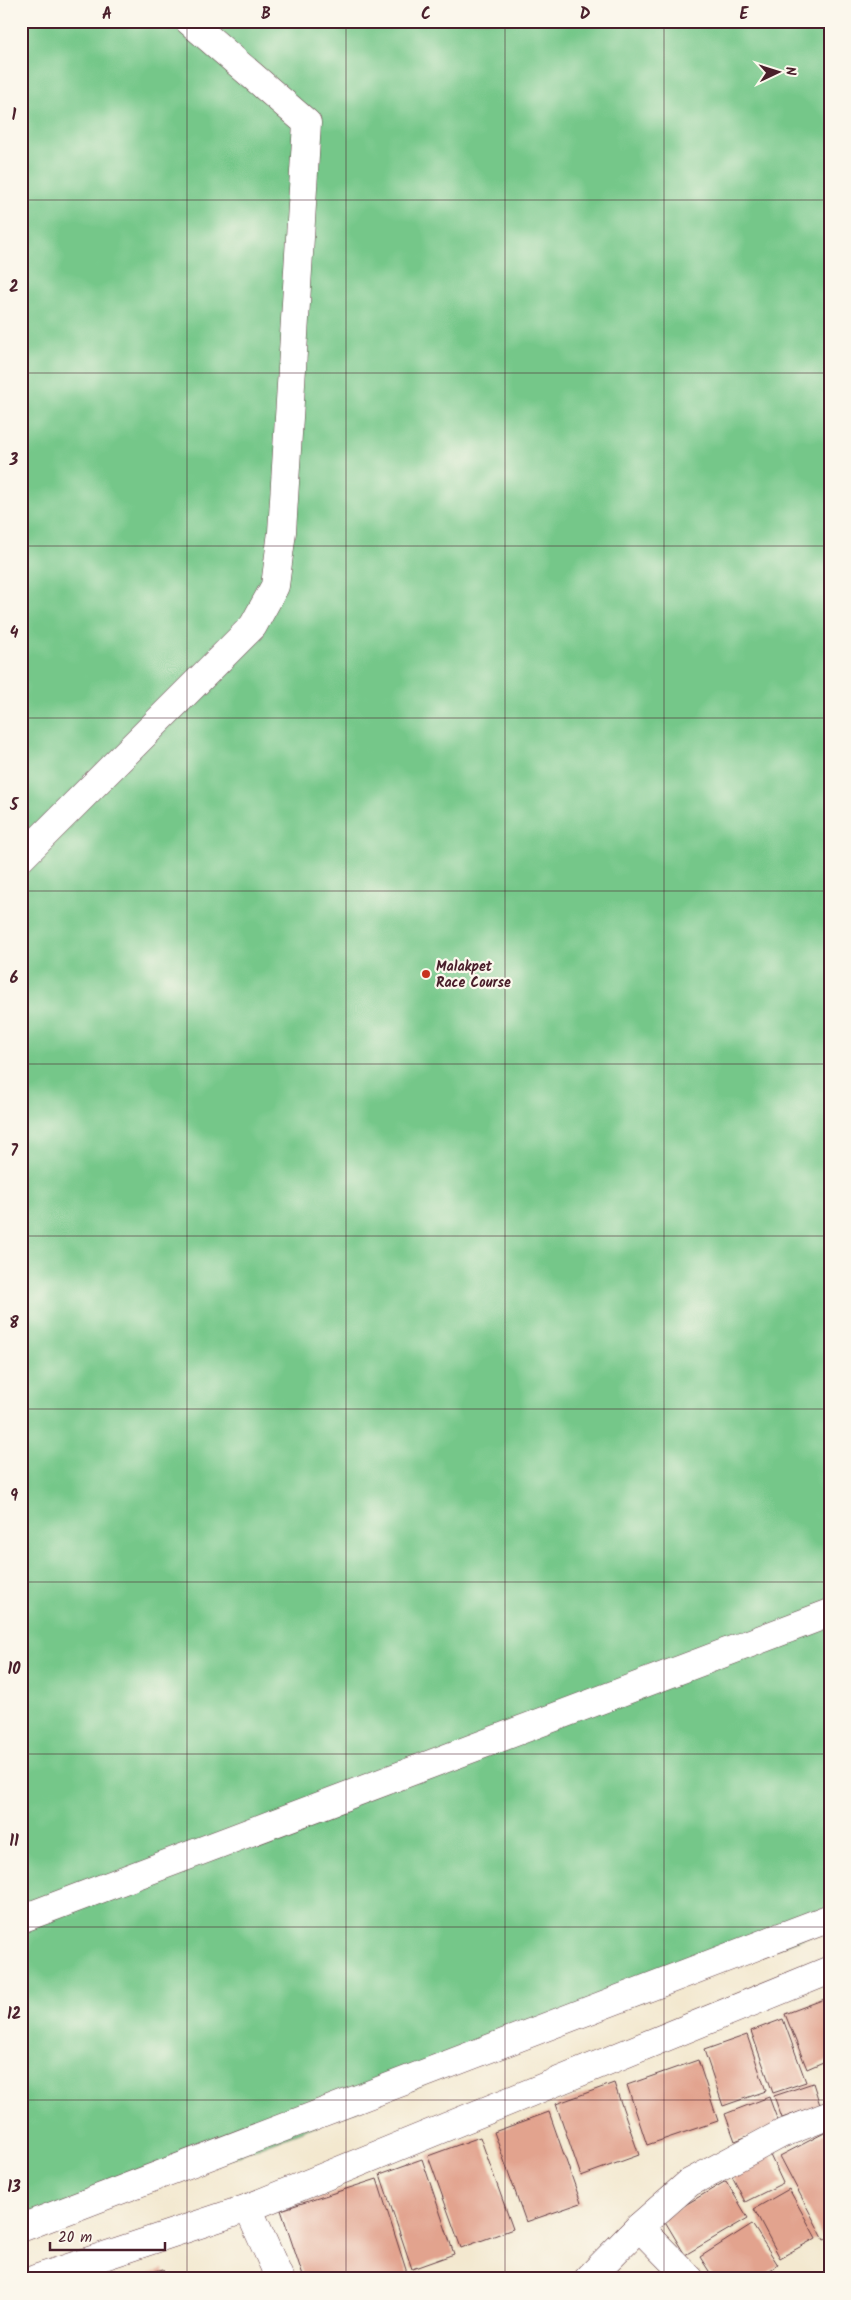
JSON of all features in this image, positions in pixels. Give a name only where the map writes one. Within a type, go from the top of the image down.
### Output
[{"type":"street","points":[[21,858],[254,626],[275,586],[282,532],[307,123],[189,21]]},
{"type":"street","points":[[21,1919],[830,1613]]},
{"type":"street","points":[[21,2228],[830,1918]]},
{"type":"street","points":[[35,2279],[248,2208],[830,1970]]},
{"type":"street","points":[[588,2279],[639,2227],[689,2184],[781,2134],[830,2115]]},
{"type":"street","points":[[248,2208],[280,2279]]},
{"type":"street","points":[[639,2227],[690,2279]]},
{"type":"green space","name":"Malakpet Race Course","points":[[21,21],[830,21],[830,1928],[21,2239]]},
{"type":"building","points":[[830,1997],[830,2059],[807,2069],[785,2014]]},
{"type":"building","points":[[783,2019],[806,2082],[773,2093],[751,2031]]},
{"type":"building","points":[[747,2035],[766,2091],[723,2106],[704,2050]]},
{"type":"building","points":[[698,2060],[718,2121],[647,2145],[627,2085]]},
{"type":"building","points":[[614,2083],[639,2155],[581,2176],[556,2104]]},
{"type":"building","points":[[813,2083],[820,2105],[782,2118],[774,2096]]},
{"type":"building","points":[[769,2097],[779,2124],[735,2141],[725,2114]]},
{"type":"building","points":[[549,2112],[581,2203],[526,2222],[494,2132]]},
{"type":"building","points":[[830,2130],[830,2237],[824,2240],[780,2156]]},
{"type":"building","points":[[480,2137],[513,2229],[461,2248],[428,2156]]},
{"type":"building","points":[[769,2153],[783,2183],[745,2202],[730,2172]]},
{"type":"building","points":[[422,2159],[454,2254],[412,2269],[380,2174]]},
{"type":"building","points":[[377,2179],[409,2279],[304,2279],[281,2210]]},
{"type":"building","points":[[726,2181],[748,2218],[685,2255],[663,2218]]},
{"type":"building","points":[[789,2189],[816,2238],[780,2258],[754,2209]]},
{"type":"building","points":[[752,2224],[778,2265],[756,2279],[714,2279],[700,2257]]},
{"type":"building","points":[[163,2269],[166,2279],[132,2279],[132,2278]]},
{"type":"place","name":"Malakpet Race Course","points":[[426,974]]}]
